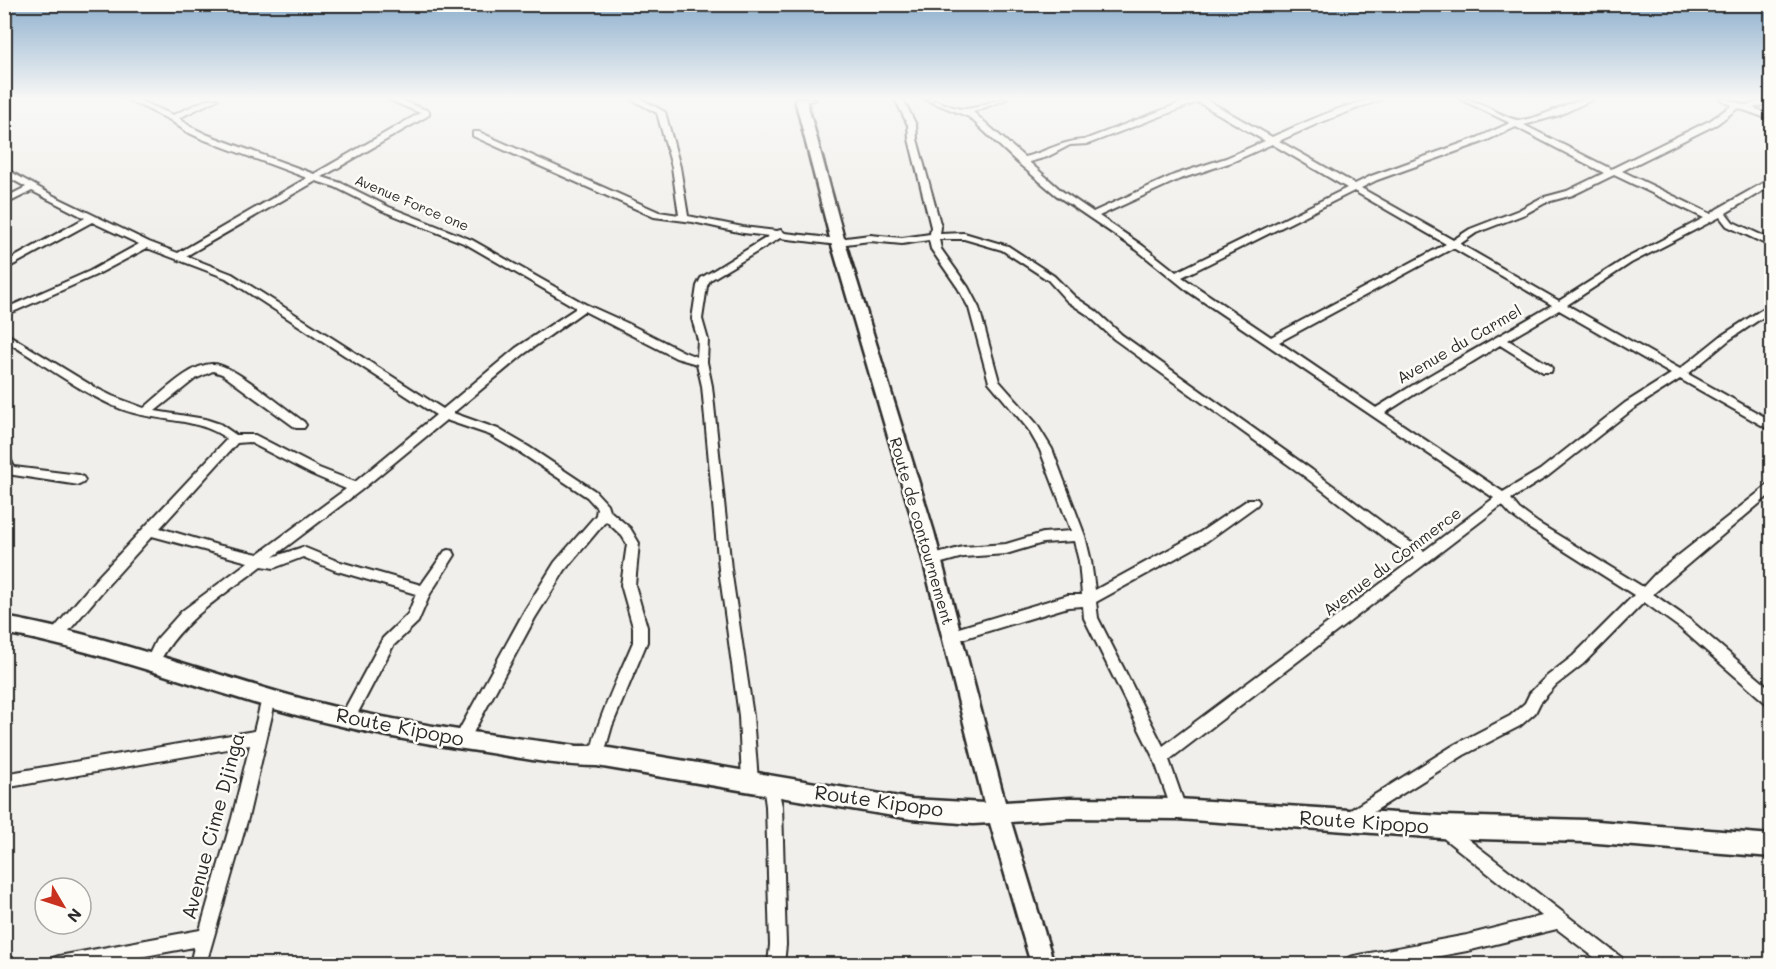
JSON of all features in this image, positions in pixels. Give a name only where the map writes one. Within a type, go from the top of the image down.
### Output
[{"type":"main road","name":"Route de contournement","points":[[815,144],[838,242],[931,561],[997,812],[1042,964]]},
{"type":"main road","name":"Route Kipopo","points":[[4,625],[57,635],[153,661],[269,698],[347,719],[419,734],[577,756],[597,756],[911,809],[973,814],[1040,808],[1178,809],[1442,827],[1585,831],[1772,846]]},
{"type":"street","name":"Avenue Force one","points":[[224,144],[338,185],[386,209],[469,242],[581,306],[680,355],[702,362]]},
{"type":"street","points":[[179,256],[372,144]]},
{"type":"street","points":[[498,144],[657,215],[743,230],[838,242],[870,237],[902,241],[964,236],[979,238],[1012,252],[1052,278],[1071,299],[1177,381],[1308,472],[1391,536],[1425,558]]},
{"type":"street","points":[[670,144],[676,167],[684,218]]},
{"type":"street","points":[[914,144],[936,227],[934,237],[939,256],[963,287],[974,308],[991,376],[996,387],[1042,440],[1079,536],[1086,569],[1091,618],[1161,757],[1178,809]]},
{"type":"street","points":[[1004,144],[1059,194],[1140,248],[1271,342],[1503,498],[1515,512],[1534,526],[1643,594],[1685,624],[1772,699]]},
{"type":"street","points":[[1021,161],[1044,155],[1066,144]]},
{"type":"street","points":[[1091,216],[1177,177],[1239,156],[1263,144]]},
{"type":"street","points":[[1278,144],[1772,427]]},
{"type":"street","points":[[1176,276],[1384,174],[1467,144]]},
{"type":"street","points":[[1558,144],[1711,219],[1730,224],[1772,244]]},
{"type":"street","points":[[1271,342],[1473,231],[1515,215],[1544,200],[1563,196],[1669,144]]},
{"type":"street","points":[[4,171],[146,244],[229,276],[442,414],[494,432],[525,450],[599,501],[603,512],[626,531],[633,543],[628,585],[640,627],[640,642],[605,726],[597,756]]},
{"type":"street","name":"Avenue du Carmel","points":[[1378,412],[1640,255],[1711,219],[1720,211],[1772,181]]},
{"type":"street","points":[[4,202],[33,187]]},
{"type":"street","points":[[1720,211],[1730,224]]},
{"type":"street","points":[[4,267],[92,218]]},
{"type":"street","points":[[750,781],[746,716],[725,569],[707,386],[702,362],[704,340],[697,319],[703,282],[781,233]]},
{"type":"street","points":[[4,313],[102,269],[146,244]]},
{"type":"street","points":[[153,661],[161,644],[187,615],[356,488],[442,414],[520,351],[579,311],[581,306]]},
{"type":"street","name":"Avenue du Commerce","points":[[1161,757],[1503,498],[1544,473],[1594,431],[1646,394],[1697,363],[1725,338],[1772,306]]},
{"type":"street","points":[[4,335],[92,389],[145,413],[203,424],[234,438],[251,438],[315,471],[356,488]]},
{"type":"street","points":[[1500,339],[1547,369]]},
{"type":"street","points":[[145,413],[191,376],[213,367],[226,371],[300,425]]},
{"type":"street","points":[[57,635],[234,438]]},
{"type":"street","points":[[4,457],[5,464],[11,471],[79,480]]},
{"type":"street","points":[[1348,819],[1459,750],[1515,721],[1530,708],[1535,698],[1551,681],[1578,660],[1643,594],[1710,534],[1772,486]]},
{"type":"street","points":[[952,636],[1068,601],[1088,600],[1203,537],[1253,502]]},
{"type":"street","points":[[462,739],[548,585],[571,551],[599,522],[603,512]]},
{"type":"street","points":[[150,530],[217,550],[279,563],[294,554],[303,552],[334,565],[424,591]]},
{"type":"street","points":[[931,561],[963,552],[1006,549],[1043,538],[1079,536]]},
{"type":"street","points":[[347,719],[388,642],[410,623],[424,591],[449,555]]},
{"type":"street","name":"Avenue Cime Djinga","points":[[198,964],[240,818],[269,698]]},
{"type":"street","points":[[4,781],[259,737]]},
{"type":"street","points":[[771,784],[774,806],[778,945],[776,964]]},
{"type":"street","points":[[1442,827],[1616,964]]},
{"type":"street","points":[[1354,964],[1467,943],[1558,920]]},
{"type":"street","points":[[59,964],[206,937]]}]
